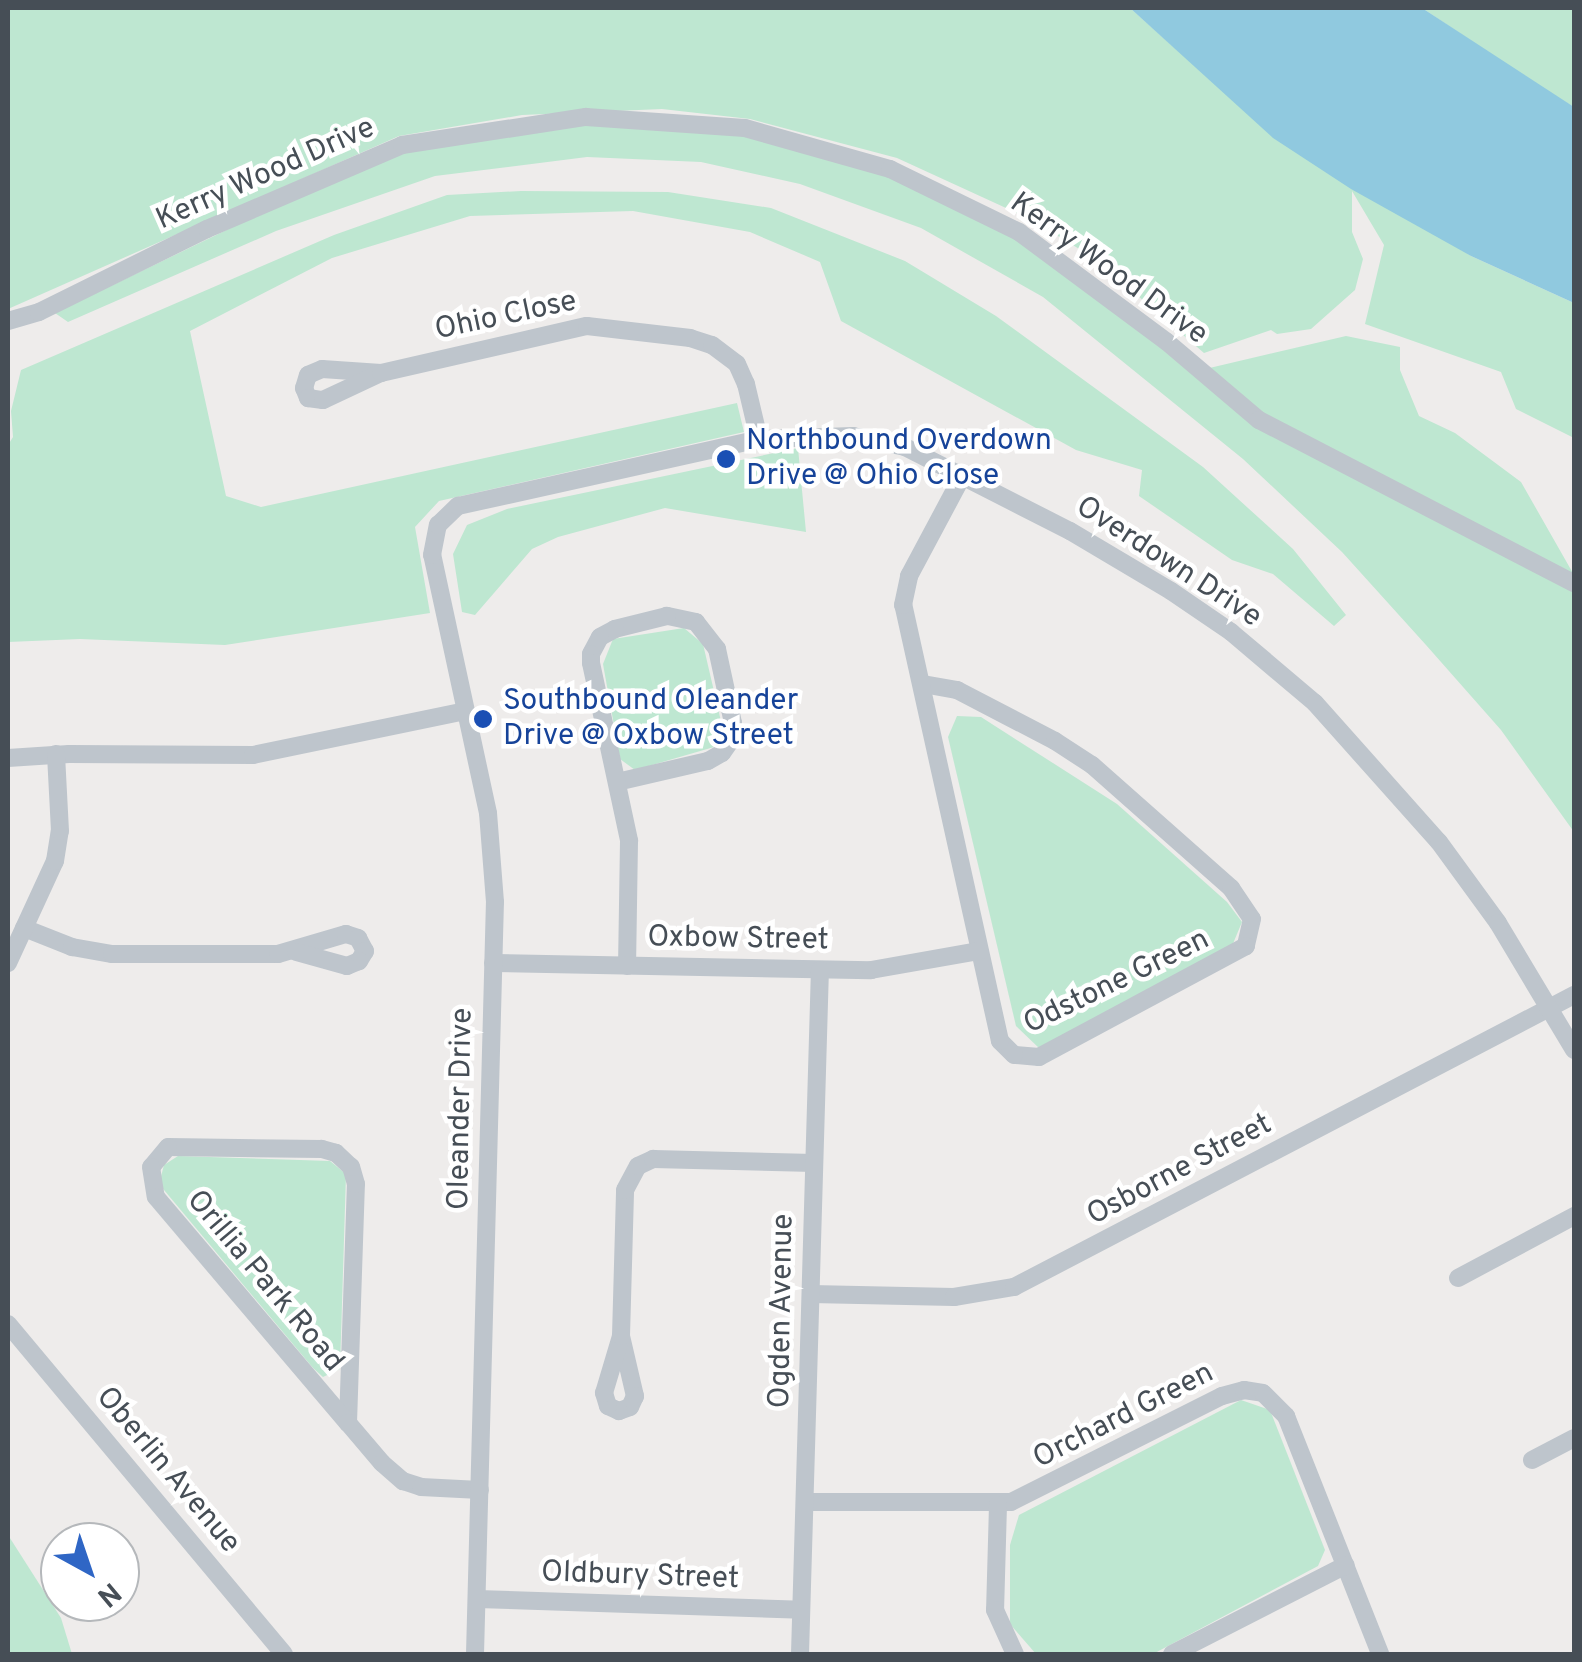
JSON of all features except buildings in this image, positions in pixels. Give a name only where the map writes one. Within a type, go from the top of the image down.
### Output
[{"type":"street","name":"Kerry Wood Drive","points":[[8,320],[38,312],[207,229],[402,144],[586,117],[744,128],[890,168],[1019,232],[1168,342],[1259,420],[1574,583]]},
{"type":"street","name":"Ohio Close","points":[[381,372],[586,326],[690,338],[712,344],[736,364],[746,384],[759,439]]},
{"type":"street","name":"Overdown Drive","points":[[435,571],[432,555],[438,525],[458,506],[759,439],[853,436],[905,447],[1171,590],[1231,632],[1315,703],[1428,829],[1552,1007],[1574,1050]]},
{"type":"street","name":"Odstone Green","points":[[922,684],[951,687],[1055,740],[1092,766],[1219,875],[1243,902],[1252,926],[1250,939],[1240,952],[1030,1059],[1014,1055],[1000,1042],[922,684],[904,591],[963,475]]},
{"type":"street","name":"Oleander Drive","points":[[435,571],[492,851],[494,962],[476,1654]]},
{"type":"street","points":[[617,782],[708,761],[722,753],[731,740],[733,723],[717,649],[696,622],[667,616],[624,626],[606,632],[593,648],[591,663],[630,854],[627,966]]},
{"type":"street","points":[[8,758],[56,754],[253,755],[466,711]]},
{"type":"street","points":[[8,963],[57,854],[56,754]]},
{"type":"street","points":[[24,928],[72,947],[112,954],[296,952]]},
{"type":"street","name":"Oxbow Street","points":[[494,962],[820,970],[897,968],[979,951]]},
{"type":"street","name":"Ogden Avenue","points":[[800,1654],[820,970]]},
{"type":"street","name":"Osborne Street","points":[[811,1294],[954,1297],[1014,1286],[1574,995]]},
{"type":"street","name":"Orillia Park Road","points":[[348,1423],[356,1184],[351,1167],[336,1153],[322,1149],[168,1146],[150,1167],[156,1197],[348,1423],[403,1480],[430,1489],[480,1490]]},
{"type":"street","points":[[621,1336],[625,1190],[638,1166],[653,1159],[814,1163]]},
{"type":"street","points":[[1458,1278],[1574,1216]]},
{"type":"street","name":"Oberlin Avenue","points":[[8,1324],[284,1654]]},
{"type":"street","name":"Orchard Green","points":[[806,1502],[998,1505],[1036,1493],[1222,1396],[1253,1391],[1270,1398],[1286,1416],[1380,1654]]},
{"type":"street","points":[[1532,1460],[1574,1438]]},
{"type":"street","points":[[998,1505],[995,1610],[1016,1654]]},
{"type":"street","points":[[1172,1654],[1346,1565]]},
{"type":"street","name":"Oldbury Street","points":[[477,1600],[801,1610]]},
{"type":"green space","points":[[8,8],[1130,8],[1178,51],[1471,256],[1574,303],[1574,438],[1516,409],[1501,372],[1365,324],[1384,245],[1352,191],[1352,232],[1363,259],[1355,290],[1311,329],[1277,334],[1271,330],[1204,353],[1094,258],[1030,219],[897,158],[750,119],[662,109],[522,115],[399,136],[8,309]]},
{"type":"green space","points":[[1422,8],[1574,8],[1574,107],[1543,89]]},
{"type":"green space","points":[[586,117],[745,128],[890,169],[1019,232],[1201,370],[1346,336],[1400,347],[1400,370],[1419,416],[1455,433],[1521,482],[1574,575],[1574,832],[1501,730],[1426,645],[1342,552],[1243,459],[1043,297],[921,228],[800,184],[701,162],[587,157],[435,176],[276,231],[68,322],[55,313],[402,145]]},
{"type":"green space","points":[[668,192],[771,208],[905,261],[996,316],[1203,467],[1293,549],[1346,615],[1334,626],[1273,574],[1232,560],[1139,496],[1142,470],[1076,450],[841,321],[820,262],[750,232],[633,211],[470,216],[332,258],[190,331],[226,496],[261,507],[737,403],[744,432],[439,501],[415,527],[430,613],[225,645],[80,639],[8,642],[8,445],[13,437],[11,411],[21,370],[334,235],[447,195]]},
{"type":"green space","points":[[798,448],[806,532],[665,508],[558,537],[532,549],[475,615],[462,612],[453,554],[467,525],[507,509]]},
{"type":"green space","points":[[684,628],[703,644],[723,730],[714,747],[635,770],[620,759],[603,664],[613,639]]},
{"type":"green space","points":[[957,716],[981,717],[1117,804],[1227,902],[1242,922],[1232,946],[1040,1049],[1016,1026],[948,737]]},
{"type":"green space","points":[[178,1156],[330,1161],[346,1174],[340,1369],[323,1377],[313,1368],[159,1184],[164,1165]]},
{"type":"green space","points":[[1241,1400],[1270,1410],[1325,1550],[1318,1566],[1153,1654],[1036,1654],[1010,1624],[1010,1545],[1019,1515]]},
{"type":"green space","points":[[8,1535],[40,1585],[40,1622],[62,1622],[72,1654],[8,1654]]},
{"type":"water","points":[[1130,8],[1422,8],[1574,107],[1574,303],[1471,256],[1351,189],[1273,138]]},
{"type":"place","name":"Northbound Overdown Drive @ Ohio Close","points":[[726,459]]},
{"type":"place","name":"Southbound Oleander Drive @ Oxbow Street","points":[[483,719]]}]
